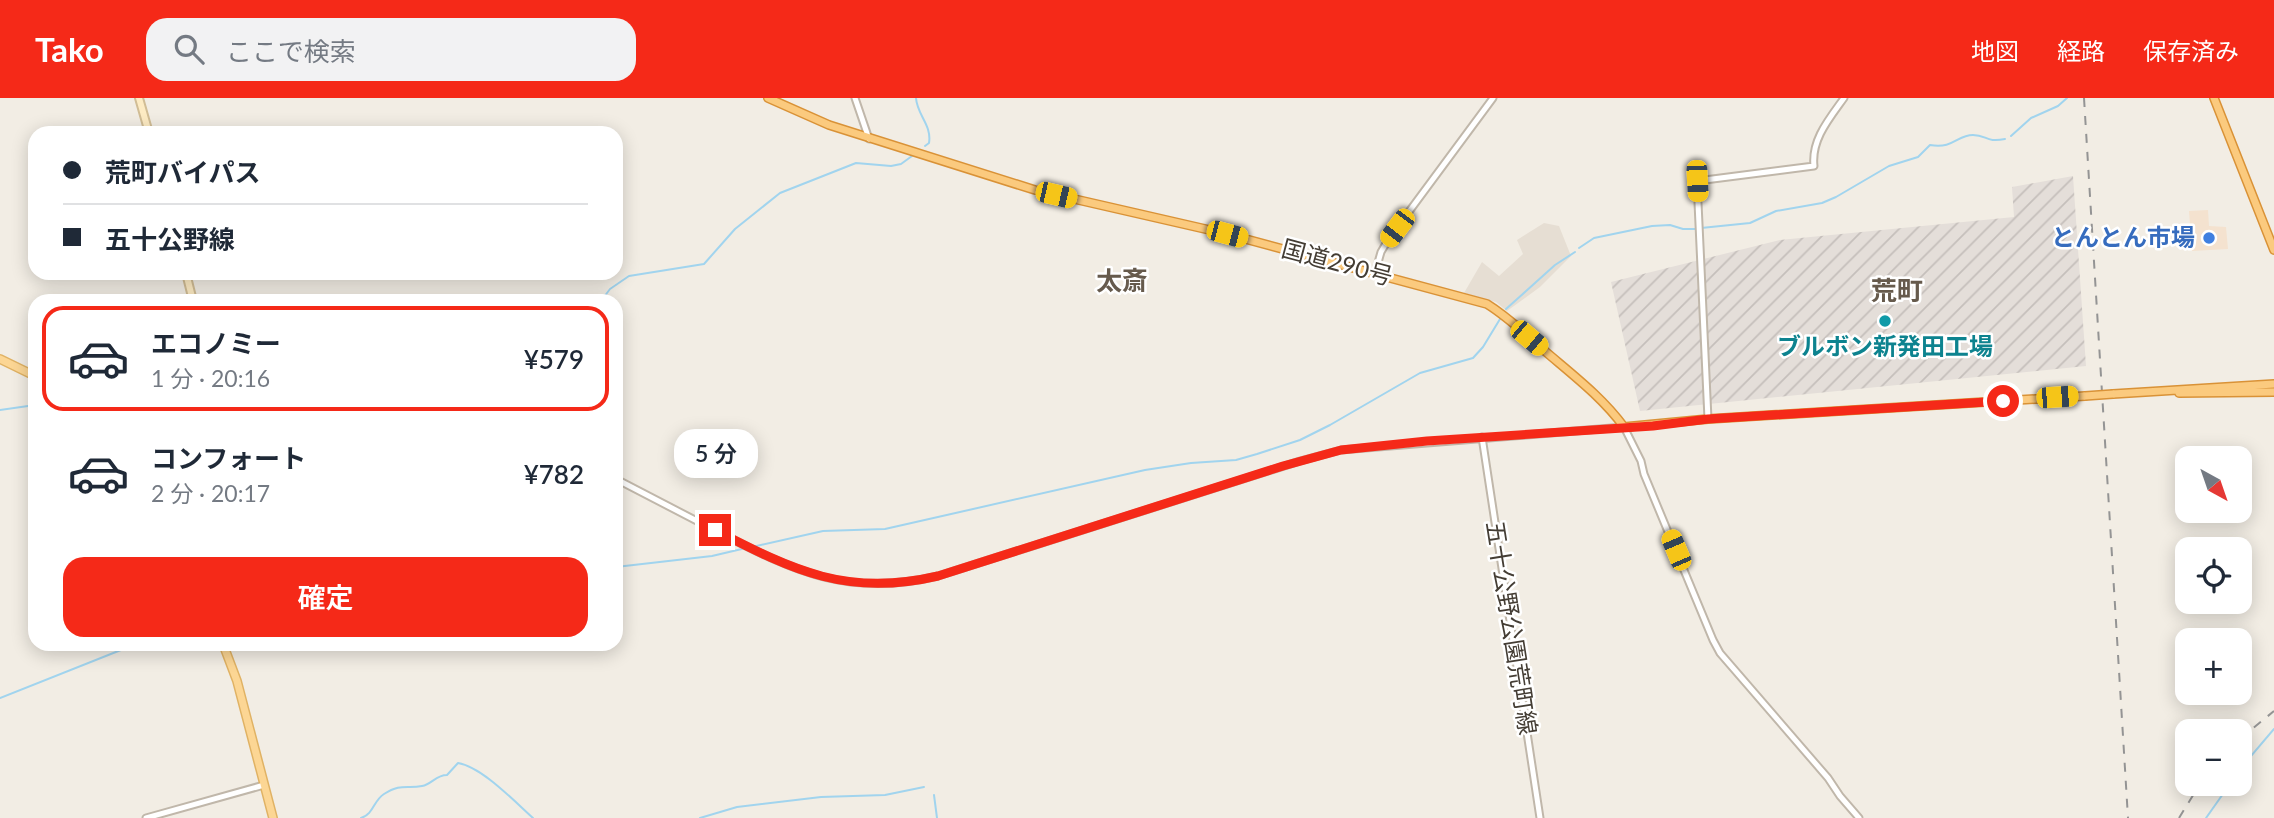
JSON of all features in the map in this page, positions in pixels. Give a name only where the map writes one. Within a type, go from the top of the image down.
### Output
[{"type":"highway","name":"国道290号","points":[[768,98],[829,125],[1035,190],[1214,231],[1487,304],[1585,385],[1624,427]]},
{"type":"highway","points":[[2214,98],[2274,250]]},
{"type":"highway","points":[[1624,427],[1708,419],[2274,384]]},
{"type":"highway","points":[[2147,392],[2274,392]]},
{"type":"main road","points":[[139,98],[147,126]]},
{"type":"main road","points":[[0,359],[28,373]]},
{"type":"main road","points":[[226,651],[237,681],[273,818]]},
{"type":"street","points":[[855,98],[869,138]]},
{"type":"street","points":[[1375,273],[1381,252],[1388,240],[1493,98]]},
{"type":"street","points":[[1708,419],[1697,181],[1814,166],[1812,153],[1821,132],[1844,98]]},
{"type":"street","points":[[623,483],[791,568],[845,582],[885,584],[938,576],[1341,450],[1624,427],[1641,461],[1644,474],[1720,653],[1859,818]]},
{"type":"street","name":"五十公野公園荒町線","points":[[1482,438],[1540,818]]},
{"type":"street","points":[[146,818],[264,785]]},
{"type":"shaded area","points":[[2073,176],[2086,366],[1640,411],[1611,282],[1780,240],[2014,217],[2012,187]]},
{"type":"shaded area","name":"とんとん市場","points":[[2208,210],[2209,226],[2226,227],[2228,249],[2192,251],[2189,211]]},
{"type":"shaded area","points":[[1544,223],[1559,226],[1571,256],[1540,287],[1507,311],[1496,302],[1464,293],[1482,262],[1499,276],[1523,254],[1517,240]]},
{"type":"waterway","points":[[916,98],[928,131],[929,143],[925,146]]},
{"type":"waterway","points":[[2011,136],[2031,118],[2058,106],[2067,98]]},
{"type":"waterway","points":[[1701,228],[1750,223],[1776,211],[1822,203],[1889,166],[1918,157],[1930,145],[1950,144],[1973,135],[1994,140],[2005,139]]},
{"type":"waterway","points":[[606,294],[629,276],[704,264],[735,229],[780,193],[856,163],[891,166],[901,164],[912,156]]},
{"type":"waterway","points":[[1579,248],[1594,238],[1652,226],[1670,225],[1696,229]]},
{"type":"waterway","points":[[1506,309],[1555,265],[1575,252]]},
{"type":"waterway","points":[[752,547],[823,531],[885,529],[1145,470],[1236,460],[1257,454],[1300,440],[1420,373],[1473,358],[1500,319]]},
{"type":"waterway","points":[[0,410],[28,406]]},
{"type":"waterway","points":[[623,566],[712,556],[746,548]]},
{"type":"waterway","points":[[0,698],[118,651]]},
{"type":"waterway","points":[[2252,755],[2274,729]]},
{"type":"waterway","points":[[361,818],[369,814],[380,797],[390,791],[400,787],[425,785],[447,775],[458,763],[487,778],[533,818]]},
{"type":"waterway","points":[[700,818],[737,807],[821,797],[885,795],[924,787]]},
{"type":"waterway","points":[[934,795],[937,818]]},
{"type":"waterway","points":[[2206,818],[2222,796]]},
{"type":"railway","points":[[2084,98],[2128,818]]},
{"type":"railway","points":[[2252,729],[2274,711]]},
{"type":"railway","points":[[2179,818],[2193,796]]},
{"type":"place","name":"とんとん市場","points":[[2209,238]]},
{"type":"place","name":"ブルボン新発田工場","points":[[1885,321]]},
{"type":"district","name":"太斎","points":[[1122,281]]},
{"type":"district","name":"荒町","points":[[1897,291]]},
{"type":"route","points":[[715,530],[767,557],[810,574],[862,584],[904,583],[938,576],[1283,466],[1359,447],[1653,426],[1708,419],[2003,401]]}]
